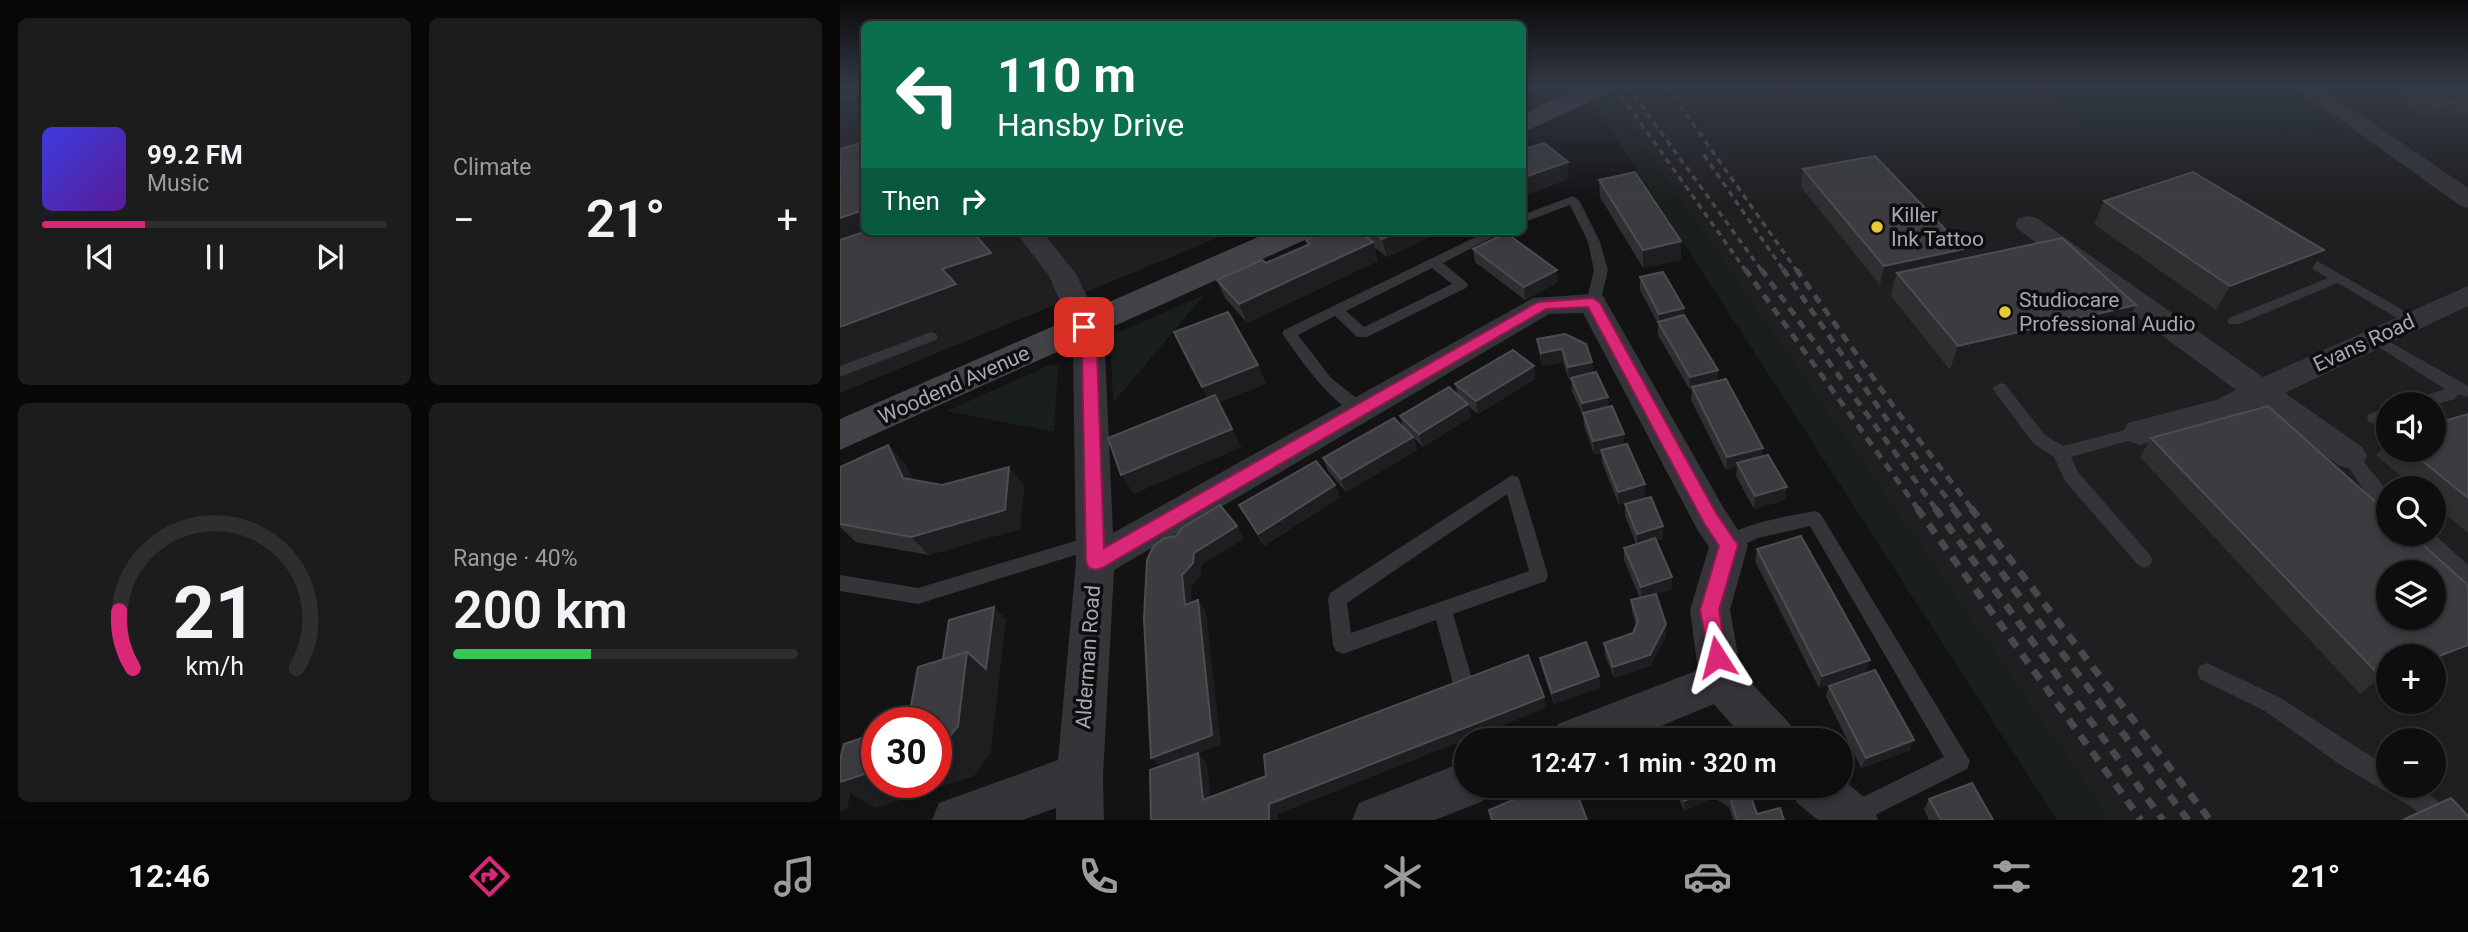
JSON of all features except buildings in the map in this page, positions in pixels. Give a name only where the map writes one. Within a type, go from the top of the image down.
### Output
[{"type":"street","points":[[2361,125],[2468,200]]},
{"type":"street","points":[[2028,224],[2350,456]]},
{"type":"street","points":[[1031,235],[1062,274],[1082,320]]},
{"type":"street","name":"Woodend Avenue","points":[[840,435],[1260,235]]},
{"type":"street","name":"Woodend Avenue","points":[[840,417],[1288,235]]},
{"type":"street","name":"Evans Road","points":[[2140,432],[2226,410],[2260,391],[2468,295]]},
{"type":"street","points":[[1095,552],[1359,409],[1543,305],[1593,303],[1710,518],[1729,545],[1710,610],[1721,681],[1763,728]]},
{"type":"street","name":"Alderman Road","points":[[1080,798],[1095,552],[1089,352],[1082,320]]},
{"type":"street","points":[[1604,728],[1721,681]]},
{"type":"street","points":[[1376,820],[1454,788]]},
{"type":"street","points":[[956,820],[1080,798]]},
{"type":"street","points":[[1828,798],[1852,818]]},
{"type":"lane","points":[[1526,218],[1573,200],[1594,242],[1601,270],[1593,303]]},
{"type":"lane","points":[[1359,409],[1326,383],[1289,333],[1490,235]]},
{"type":"lane","points":[[2283,245],[2412,321]]},
{"type":"lane","points":[[1336,310],[1362,334],[1461,285],[1433,262]]},
{"type":"lane","points":[[2234,321],[2339,278]]},
{"type":"lane","points":[[840,372],[932,337]]},
{"type":"lane","points":[[2375,338],[2461,389]]},
{"type":"lane","points":[[2000,388],[2039,439],[2061,453],[2071,476],[2144,560]]},
{"type":"lane","points":[[2061,453],[2140,432]]},
{"type":"lane","points":[[2350,456],[2376,492]]},
{"type":"lane","points":[[1512,482],[1539,575],[1443,611],[1343,645],[1337,598],[1512,482]]},
{"type":"lane","points":[[1729,545],[1754,532],[1814,518],[1959,761],[1852,818]]},
{"type":"lane","points":[[2435,546],[2468,576]]},
{"type":"lane","points":[[840,583],[918,596],[1095,552]]},
{"type":"lane","points":[[1443,611],[1476,728]]},
{"type":"lane","points":[[2207,673],[2272,704],[2376,773]]},
{"type":"lane","points":[[2418,798],[2444,820]]},
{"type":"shaded area","points":[[840,125],[861,125],[861,235],[1224,235],[840,393]]},
{"type":"shaded area","points":[[1607,125],[1629,125],[2110,820],[2057,820]]},
{"type":"shaded area","points":[[1629,125],[2468,125],[2468,820],[2110,820]]},
{"type":"shaded area","points":[[2083,125],[2338,125],[2346,131],[2107,150]]},
{"type":"shaded area","points":[[1204,295],[1113,403],[1110,336]]},
{"type":"shaded area","points":[[1052,364],[1058,366],[1054,432],[947,411]]},
{"type":"railway","points":[[1642,125],[1746,271]]},
{"type":"railway","points":[[1656,125],[1762,271]]},
{"type":"railway","points":[[1694,125],[1797,271]]},
{"type":"railway","points":[[1704,155],[1784,271]]},
{"type":"railway","points":[[1745,269],[1918,509]]},
{"type":"railway","points":[[1761,269],[1936,509]]},
{"type":"railway","points":[[1783,269],[1883,414],[1955,509]]},
{"type":"railway","points":[[1796,269],[1896,410],[1972,509]]},
{"type":"railway","points":[[1917,508],[2141,820]]},
{"type":"railway","points":[[1935,508],[2163,820]]},
{"type":"railway","points":[[1953,508],[2188,820]]},
{"type":"railway","points":[[1971,508],[2210,820]]},
{"type":"place","name":"Killer Ink Tattoo","points":[[1877,227]]},
{"type":"place","name":"Studiocare Professional Audio","points":[[2005,312]]},
{"type":"route","points":[[1084,327],[1089,352],[1096,562],[1543,305],[1593,303],[1710,518],[1729,545],[1710,610],[1717,657]]}]
